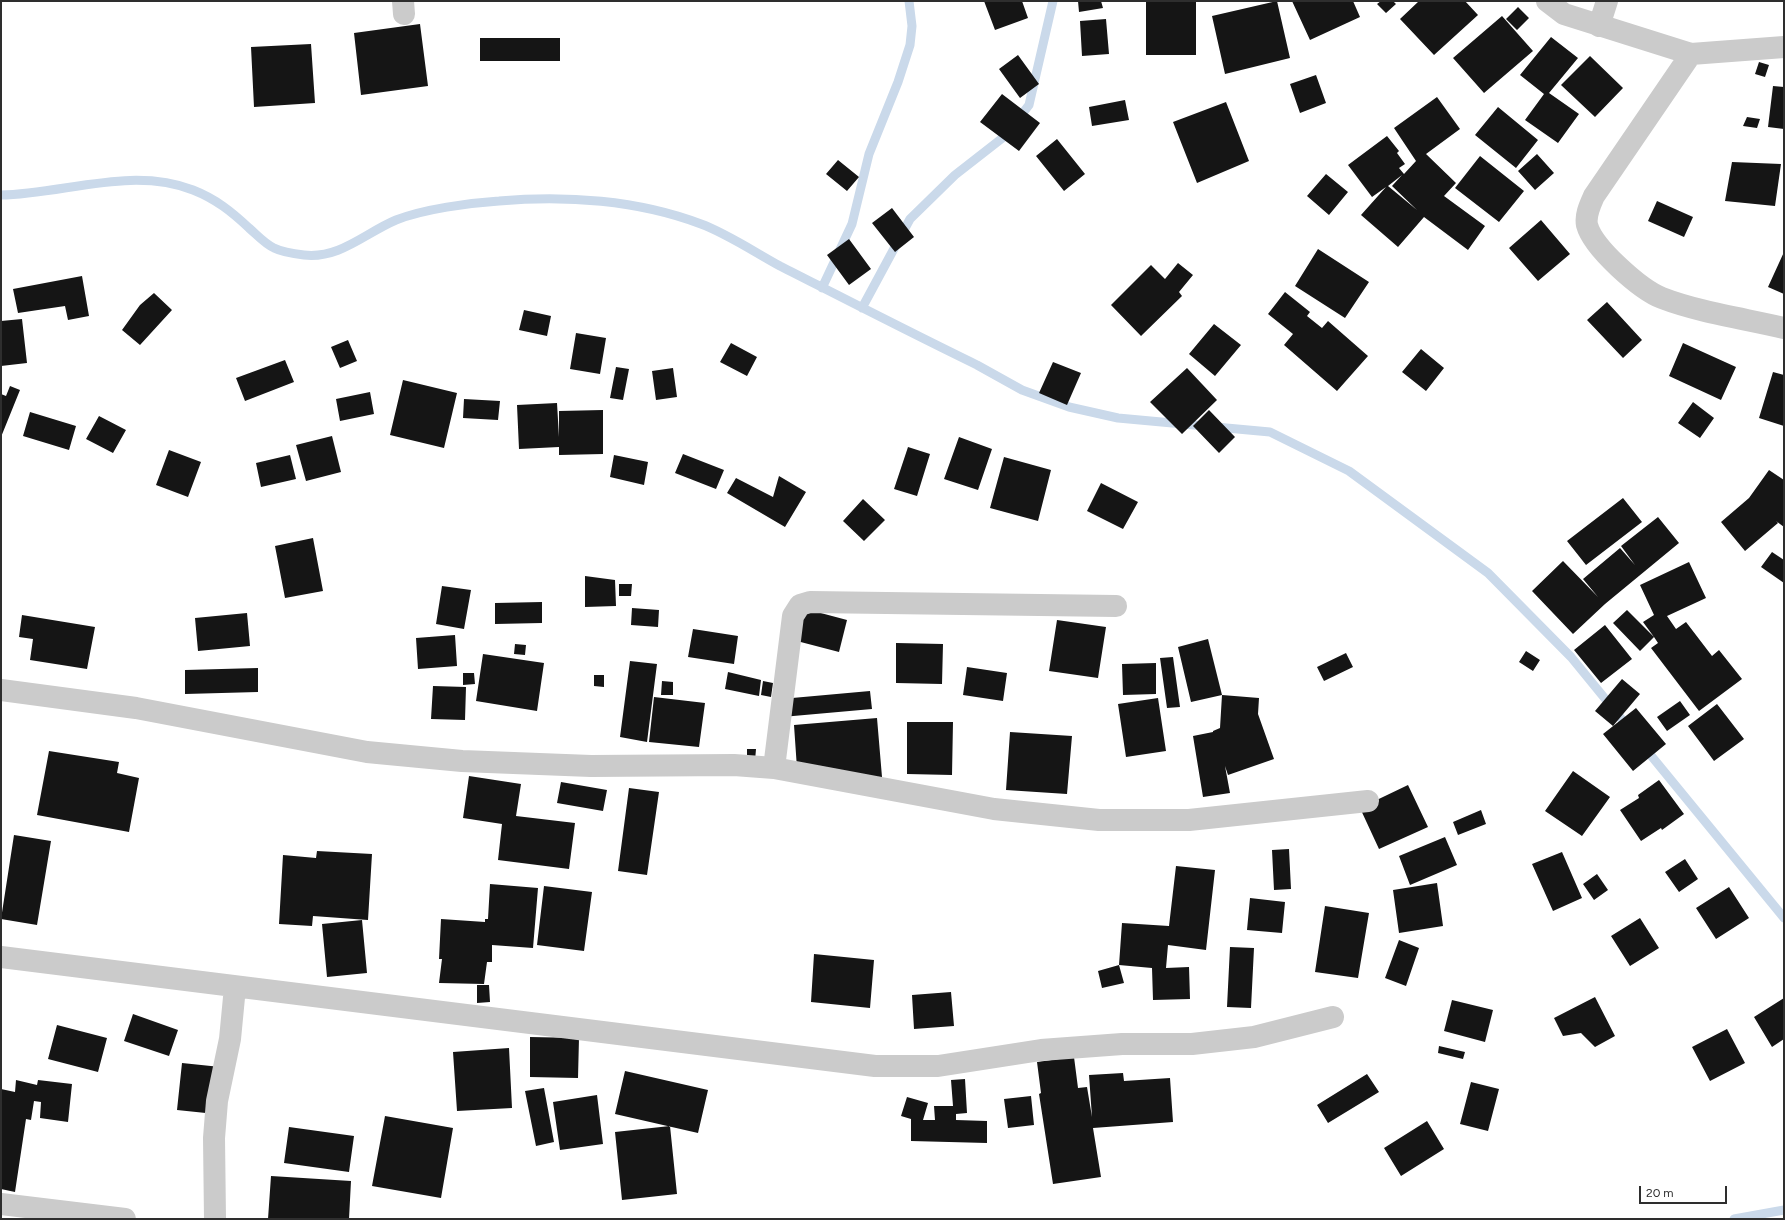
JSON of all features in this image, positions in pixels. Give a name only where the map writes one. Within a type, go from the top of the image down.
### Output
[{"type":"street","points":[[1547,1],[1564,14],[1691,54],[1784,47]]},
{"type":"street","points":[[1599,26],[1607,1]]},
{"type":"street","points":[[1691,54],[1594,196],[1587,212],[1587,225],[1604,254],[1638,282],[1661,298],[1784,328]]},
{"type":"street","points":[[774,768],[793,616],[800,605],[810,602],[1116,606]]},
{"type":"street","points":[[1,690],[136,708],[375,752],[462,761],[592,766],[734,765],[774,768],[994,809],[1099,820],[1189,820],[1368,801]]},
{"type":"street","points":[[1,957],[875,1066],[938,1066],[1042,1050],[1114,1045],[1192,1044],[1254,1037],[1333,1017]]},
{"type":"street","points":[[215,1219],[214,1138],[218,1101],[230,1039],[235,986]]},
{"type":"street","points":[[1,1204],[125,1219]]},
{"type":"building","points":[[984,1],[1022,1],[1028,18],[995,30]]},
{"type":"building","points":[[1078,1],[1101,1],[1103,8],[1079,12]]},
{"type":"building","points":[[1146,1],[1196,1],[1196,55],[1146,55]]},
{"type":"building","points":[[1277,1],[1290,58],[1225,74],[1212,16]]},
{"type":"building","points":[[1292,1],[1353,1],[1360,17],[1310,40]]},
{"type":"building","points":[[1381,1],[1393,1],[1396,4],[1386,13],[1377,4]]},
{"type":"building","points":[[1419,1],[1465,1],[1478,15],[1434,55],[1400,19]]},
{"type":"building","points":[[1518,7],[1529,18],[1517,30],[1506,19]]},
{"type":"building","points":[[1502,16],[1533,51],[1484,93],[1453,58]]},
{"type":"building","points":[[1106,19],[1109,54],[1082,56],[1080,21]]},
{"type":"building","points":[[420,24],[428,86],[361,95],[354,33]]},
{"type":"building","points":[[1551,37],[1578,58],[1549,93],[1579,114],[1558,143],[1525,120],[1544,94],[1520,75]]},
{"type":"building","points":[[480,38],[560,38],[560,61],[480,61]]},
{"type":"building","points":[[311,44],[315,103],[254,107],[251,47]]},
{"type":"building","points":[[1018,55],[1039,84],[1020,98],[999,69]]},
{"type":"building","points":[[1590,56],[1623,88],[1595,117],[1561,85]]},
{"type":"building","points":[[1759,62],[1769,65],[1765,77],[1755,74]]},
{"type":"building","points":[[1316,75],[1326,103],[1300,113],[1290,84]]},
{"type":"building","points":[[1773,86],[1784,87],[1784,129],[1768,127]]},
{"type":"building","points":[[1002,94],[1040,123],[1019,151],[980,122]]},
{"type":"building","points":[[1437,97],[1460,129],[1426,154],[1456,183],[1444,196],[1485,226],[1468,250],[1424,217],[1398,247],[1361,215],[1386,187],[1372,197],[1348,165],[1387,136],[1399,151],[1397,153],[1405,164],[1399,168],[1404,174],[1416,161],[1394,128]],"holes":[[[1402,175],[1392,186],[1417,210],[1388,186]]]},
{"type":"building","points":[[1125,100],[1129,120],[1092,126],[1089,107]]},
{"type":"building","points":[[1226,102],[1249,161],[1197,183],[1173,122]]},
{"type":"building","points":[[1498,107],[1538,140],[1516,168],[1475,135]]},
{"type":"building","points":[[1747,117],[1760,119],[1757,128],[1743,126]]},
{"type":"building","points":[[1057,139],[1085,174],[1064,191],[1036,156]]},
{"type":"building","points":[[1537,154],[1554,173],[1535,190],[1518,171]]},
{"type":"building","points":[[1480,156],[1524,191],[1499,222],[1455,188]]},
{"type":"building","points":[[838,160],[859,177],[847,191],[826,174]]},
{"type":"building","points":[[1732,162],[1781,164],[1775,206],[1725,201]]},
{"type":"building","points":[[1326,174],[1348,192],[1329,215],[1307,196]]},
{"type":"building","points":[[1657,201],[1693,217],[1684,237],[1648,221]]},
{"type":"building","points":[[892,208],[914,237],[895,252],[872,223]]},
{"type":"building","points":[[1541,220],[1570,254],[1538,281],[1509,248]]},
{"type":"building","points":[[849,239],[871,269],[849,285],[827,255]]},
{"type":"building","points":[[1318,249],[1369,282],[1345,318],[1295,286]]},
{"type":"building","points":[[1784,252],[1784,294],[1768,287]]},
{"type":"building","points":[[1178,263],[1193,275],[1179,292],[1182,296],[1141,336],[1111,305],[1151,265],[1165,279]]},
{"type":"building","points":[[82,276],[89,316],[68,320],[65,306],[18,313],[13,289]]},
{"type":"building","points":[[1285,292],[1310,312],[1307,316],[1322,328],[1328,321],[1368,356],[1337,391],[1284,345],[1293,334],[1268,314]]},
{"type":"building","points":[[154,293],[172,310],[140,345],[122,330],[140,305]]},
{"type":"building","points":[[1607,302],[1642,340],[1623,358],[1587,320]]},
{"type":"building","points":[[524,310],[551,316],[547,336],[519,330]]},
{"type":"building","points":[[22,319],[27,363],[1,366],[1,321]]},
{"type":"building","points":[[1214,324],[1241,345],[1215,376],[1189,354]]},
{"type":"building","points":[[576,333],[606,338],[600,374],[570,369]]},
{"type":"building","points":[[348,340],[357,361],[340,368],[331,347]]},
{"type":"building","points":[[731,343],[757,357],[747,376],[720,362]]},
{"type":"building","points":[[1683,343],[1736,367],[1721,400],[1669,376]]},
{"type":"building","points":[[1421,349],[1444,368],[1426,391],[1402,372]]},
{"type":"building","points":[[285,360],[294,382],[245,401],[236,378]]},
{"type":"building","points":[[1053,362],[1081,373],[1067,405],[1039,393]]},
{"type":"building","points":[[616,367],[629,369],[623,400],[610,398]]},
{"type":"building","points":[[673,368],[677,397],[656,400],[652,371]]},
{"type":"building","points":[[1187,368],[1217,400],[1182,434],[1150,402]]},
{"type":"building","points":[[1773,372],[1784,375],[1784,426],[1759,418]]},
{"type":"building","points":[[403,380],[457,393],[444,448],[390,435]]},
{"type":"building","points":[[10,386],[20,390],[1,437],[1,394],[6,396]]},
{"type":"building","points":[[370,392],[374,414],[340,421],[336,399]]},
{"type":"building","points":[[464,399],[500,401],[498,420],[463,418]]},
{"type":"building","points":[[1693,402],[1714,418],[1700,438],[1678,423]]},
{"type":"building","points":[[557,403],[559,437],[559,411],[603,410],[603,454],[559,455],[559,447],[519,449],[517,405]]},
{"type":"building","points":[[1209,410],[1235,437],[1219,453],[1193,426]]},
{"type":"building","points":[[30,412],[76,426],[69,450],[23,436]]},
{"type":"building","points":[[99,416],[126,430],[113,453],[86,439]]},
{"type":"building","points":[[332,436],[341,472],[306,481],[296,445]]},
{"type":"building","points":[[959,437],[992,449],[978,490],[944,479]]},
{"type":"building","points":[[908,447],[930,454],[917,496],[894,489]]},
{"type":"building","points":[[169,450],[201,462],[188,497],[156,485]]},
{"type":"building","points":[[683,454],[724,470],[716,489],[675,473]]},
{"type":"building","points":[[290,455],[296,479],[261,487],[256,463]]},
{"type":"building","points":[[614,455],[648,462],[644,485],[610,477]]},
{"type":"building","points":[[1004,457],[1051,470],[1038,521],[990,508]]},
{"type":"building","points":[[1769,470],[1784,480],[1784,527],[1776,521],[1778,523],[1745,551],[1721,522],[1749,498]]},
{"type":"building","points":[[779,476],[806,492],[785,527],[727,493],[736,478],[773,497]]},
{"type":"building","points":[[1101,483],[1138,502],[1123,529],[1087,511]]},
{"type":"building","points":[[1623,498],[1642,522],[1586,565],[1567,541]]},
{"type":"building","points":[[863,499],[885,520],[864,541],[843,521]]},
{"type":"building","points":[[1658,517],[1679,543],[1605,604],[1573,634],[1532,591],[1563,561],[1598,597],[1583,579],[1620,548],[1635,565],[1621,546]]},
{"type":"building","points":[[313,538],[323,591],[285,598],[275,546]]},
{"type":"building","points":[[1772,552],[1784,560],[1784,583],[1761,567]]},
{"type":"building","points":[[1689,562],[1706,598],[1667,616],[1676,629],[1686,622],[1712,656],[1719,650],[1742,679],[1699,711],[1651,648],[1658,643],[1643,622],[1654,615],[1640,585]]},
{"type":"building","points":[[585,576],[615,580],[616,606],[585,607]]},
{"type":"building","points":[[619,584],[632,584],[631,596],[619,596]]},
{"type":"building","points":[[442,586],[471,590],[464,629],[436,624]]},
{"type":"building","points":[[542,602],[542,623],[495,624],[495,603]]},
{"type":"building","points":[[632,608],[659,610],[658,627],[631,625]]},
{"type":"building","points":[[802,608],[847,620],[839,652],[793,640]]},
{"type":"building","points":[[1627,610],[1654,637],[1640,651],[1613,623]]},
{"type":"building","points":[[247,613],[250,646],[198,651],[195,618]]},
{"type":"building","points":[[22,615],[95,627],[87,669],[30,660],[33,639],[19,637]]},
{"type":"building","points":[[1057,620],[1106,627],[1098,678],[1049,671]]},
{"type":"building","points":[[1605,625],[1632,659],[1601,683],[1574,650]]},
{"type":"building","points":[[693,629],[738,636],[734,664],[688,657]]},
{"type":"building","points":[[455,635],[457,666],[418,669],[416,638]]},
{"type":"building","points":[[1208,639],[1222,695],[1191,702],[1178,647]]},
{"type":"building","points":[[896,643],[943,644],[942,684],[896,683]]},
{"type":"building","points":[[515,644],[526,645],[525,655],[514,654]]},
{"type":"building","points":[[1526,651],[1540,660],[1533,671],[1519,662]]},
{"type":"building","points":[[1346,653],[1353,667],[1324,681],[1317,667]]},
{"type":"building","points":[[483,654],[544,663],[537,711],[476,701]]},
{"type":"building","points":[[1173,657],[1180,707],[1167,708],[1160,658]]},
{"type":"building","points":[[630,661],[657,664],[647,742],[620,737]]},
{"type":"building","points":[[1156,663],[1156,694],[1123,695],[1122,664]]},
{"type":"building","points":[[967,667],[1007,673],[1003,701],[963,695]]},
{"type":"building","points":[[258,668],[258,692],[185,694],[185,670]]},
{"type":"building","points":[[728,672],[761,680],[759,696],[725,689]]},
{"type":"building","points":[[463,673],[474,673],[475,684],[463,685]]},
{"type":"building","points":[[594,675],[604,675],[604,687],[594,686]]},
{"type":"building","points":[[1622,679],[1640,694],[1613,726],[1595,711]]},
{"type":"building","points":[[662,681],[673,682],[673,695],[661,695]]},
{"type":"building","points":[[763,681],[773,683],[771,697],[761,695]]},
{"type":"building","points":[[433,686],[466,687],[465,720],[431,719]]},
{"type":"building","points":[[870,691],[872,709],[782,717],[781,699]]},
{"type":"building","points":[[1222,695],[1259,698],[1258,714],[1274,759],[1228,775],[1225,766],[1230,793],[1203,797],[1193,736],[1213,732],[1220,728]]},
{"type":"building","points":[[654,697],[705,703],[699,747],[649,742]]},
{"type":"building","points":[[1158,698],[1166,751],[1126,757],[1118,704]]},
{"type":"building","points":[[1680,701],[1690,715],[1667,731],[1657,717]]},
{"type":"building","points":[[1717,704],[1744,739],[1714,761],[1688,726]]},
{"type":"building","points":[[1636,708],[1666,744],[1633,771],[1603,734]]},
{"type":"building","points":[[877,718],[882,777],[798,783],[794,725]]},
{"type":"building","points":[[907,722],[953,722],[952,775],[907,774]]},
{"type":"building","points":[[1010,732],[1072,736],[1067,794],[1006,790]]},
{"type":"building","points":[[747,749],[756,749],[755,761],[747,761]]},
{"type":"building","points":[[49,751],[119,762],[117,773],[139,778],[129,832],[37,815]]},
{"type":"building","points":[[1573,771],[1610,797],[1582,836],[1545,811]]},
{"type":"building","points":[[469,776],[521,784],[516,816],[575,823],[569,869],[498,860],[502,824],[463,818]]},
{"type":"building","points":[[1659,780],[1684,814],[1662,830],[1661,828],[1641,841],[1620,810],[1639,798],[1638,795]]},
{"type":"building","points":[[561,782],[607,790],[603,811],[557,803]]},
{"type":"building","points":[[1408,785],[1428,827],[1379,849],[1360,808]]},
{"type":"building","points":[[629,788],[659,792],[647,875],[618,871]]},
{"type":"building","points":[[1481,810],[1486,824],[1458,835],[1453,822]]},
{"type":"building","points":[[14,835],[51,841],[37,925],[1,919]]},
{"type":"building","points":[[1445,837],[1457,865],[1410,885],[1399,856]]},
{"type":"building","points":[[1289,849],[1291,889],[1274,890],[1272,850]]},
{"type":"building","points":[[317,851],[372,854],[368,920],[313,916],[312,926],[279,924],[283,855],[316,858]]},
{"type":"building","points":[[1562,852],[1582,898],[1553,911],[1532,864]]},
{"type":"building","points":[[1685,859],[1698,879],[1679,892],[1665,872]]},
{"type":"building","points":[[1176,866],[1215,870],[1206,950],[1168,945],[1166,968],[1189,967],[1190,999],[1153,1000],[1152,968],[1119,965],[1122,923],[1169,926]]},
{"type":"building","points":[[1597,874],[1608,890],[1594,900],[1583,884]]},
{"type":"building","points":[[1437,883],[1443,926],[1399,933],[1393,890]]},
{"type":"building","points":[[490,884],[538,888],[533,948],[492,945],[492,962],[487,962],[484,984],[439,983],[442,959],[439,959],[441,919],[485,922],[485,919],[488,919]]},
{"type":"building","points":[[544,886],[592,892],[584,951],[537,945]]},
{"type":"building","points":[[1729,887],[1749,918],[1716,939],[1696,908]]},
{"type":"building","points":[[1250,898],[1285,902],[1282,933],[1247,930]]},
{"type":"building","points":[[1325,906],[1369,913],[1358,978],[1315,972]]},
{"type":"building","points":[[1640,918],[1659,948],[1630,966],[1611,936]]},
{"type":"building","points":[[362,920],[367,973],[327,977],[322,924]]},
{"type":"building","points":[[1399,940],[1419,948],[1406,986],[1385,978]]},
{"type":"building","points":[[1230,947],[1254,948],[1251,1008],[1227,1007]]},
{"type":"building","points":[[814,954],[874,960],[870,1008],[811,1002]]},
{"type":"building","points":[[1119,965],[1124,983],[1102,988],[1098,971]]},
{"type":"building","points":[[477,985],[489,985],[490,1002],[477,1003]]},
{"type":"building","points":[[951,992],[954,1026],[914,1029],[912,995]]},
{"type":"building","points":[[1595,997],[1615,1036],[1595,1047],[1581,1033],[1563,1036],[1554,1018]]},
{"type":"building","points":[[1784,998],[1784,1039],[1772,1047],[1754,1017]]},
{"type":"building","points":[[1452,1000],[1493,1010],[1485,1042],[1444,1031]]},
{"type":"building","points":[[133,1014],[178,1030],[169,1056],[124,1041]]},
{"type":"building","points":[[57,1025],[107,1038],[98,1072],[48,1059]]},
{"type":"building","points":[[1727,1029],[1745,1063],[1710,1081],[1692,1047]]},
{"type":"building","points":[[530,1037],[579,1038],[578,1078],[530,1077]]},
{"type":"building","points":[[1439,1046],[1465,1052],[1463,1059],[1438,1053]]},
{"type":"building","points":[[509,1048],[512,1108],[457,1111],[453,1052]]},
{"type":"building","points":[[1074,1057],[1078,1088],[1087,1087],[1092,1117],[1089,1075],[1123,1073],[1124,1081],[1170,1078],[1173,1122],[1093,1128],[1101,1177],[1053,1184],[1039,1094],[1041,1093],[1037,1062]]},
{"type":"building","points":[[182,1063],[230,1068],[225,1115],[177,1110]]},
{"type":"building","points":[[625,1071],[708,1090],[698,1133],[615,1114]]},
{"type":"building","points":[[1367,1074],[1379,1092],[1328,1123],[1317,1105]]},
{"type":"building","points":[[965,1079],[967,1113],[956,1114],[956,1120],[987,1121],[987,1143],[911,1141],[911,1119],[901,1116],[907,1097],[928,1103],[923,1120],[935,1120],[934,1106],[953,1106],[951,1080]]},
{"type":"building","points":[[16,1080],[37,1085],[38,1080],[72,1084],[68,1122],[40,1118],[41,1102],[34,1101],[31,1120],[26,1119],[15,1192],[1,1189],[1,1089],[15,1092]]},
{"type":"building","points":[[1471,1082],[1499,1089],[1488,1131],[1460,1124]]},
{"type":"building","points":[[544,1088],[554,1142],[536,1146],[525,1091]]},
{"type":"building","points":[[597,1095],[603,1144],[560,1150],[553,1102]]},
{"type":"building","points":[[1031,1096],[1034,1125],[1008,1128],[1004,1099]]},
{"type":"building","points":[[385,1116],[453,1128],[441,1198],[372,1186]]},
{"type":"building","points":[[1427,1121],[1444,1149],[1401,1176],[1384,1148]]},
{"type":"building","points":[[670,1126],[677,1194],[622,1200],[615,1132]]},
{"type":"building","points":[[289,1127],[354,1136],[349,1172],[284,1163]]},
{"type":"building","points":[[271,1176],[351,1181],[349,1219],[268,1219]]},
{"type":"waterway","points":[[822,288],[852,224],[869,154],[898,82],[910,45],[912,26],[909,1]]},
{"type":"waterway","points":[[862,308],[910,219],[955,175],[1005,136],[1029,105],[1053,1]]},
{"type":"waterway","points":[[1,195],[25,194],[97,183],[122,181],[170,183],[193,190],[223,206],[271,246],[285,252],[304,255],[317,255],[341,249],[385,225],[407,216],[447,207],[474,203],[524,199],[575,199],[601,201],[652,209],[677,216],[721,233],[780,266],[977,365],[1022,390],[1069,407],[1118,418],[1270,432],[1349,471],[1488,573],[1571,657],[1629,728]]},
{"type":"waterway","points":[[1644,747],[1784,918]]},
{"type":"waterway","points":[[1734,1219],[1784,1210]]}]
